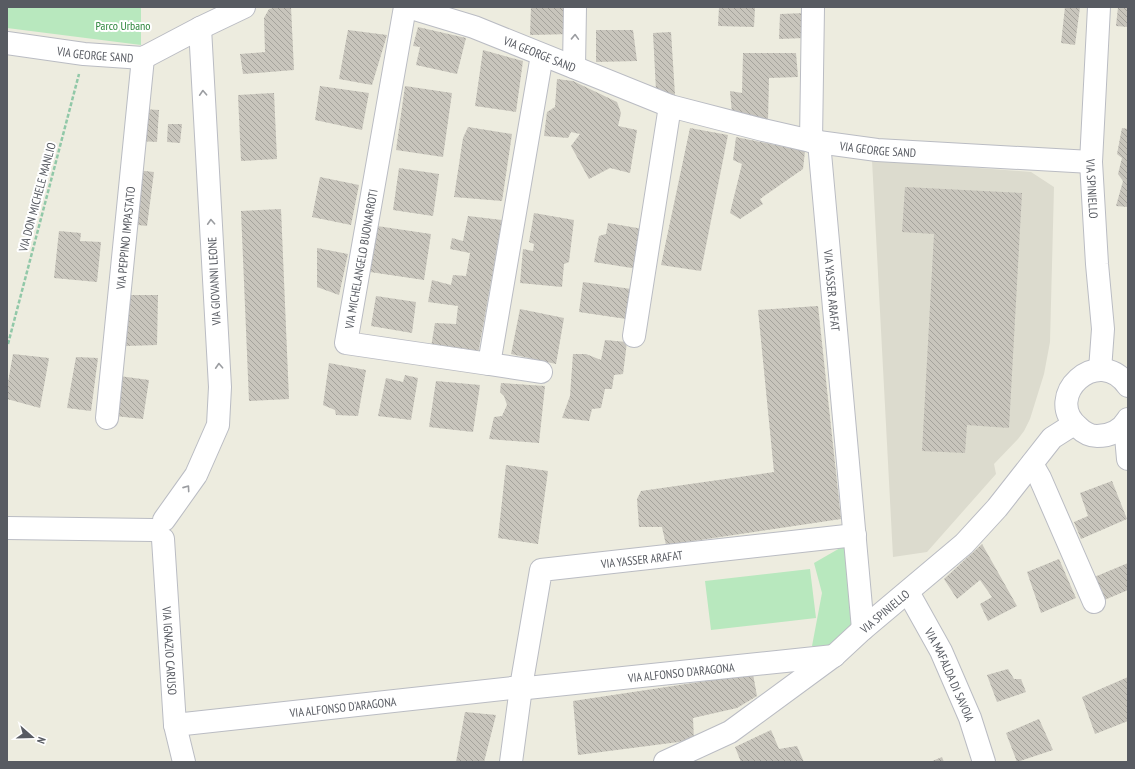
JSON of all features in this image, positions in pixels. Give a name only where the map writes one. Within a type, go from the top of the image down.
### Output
[{"type":"street","name":"VIA GEORGE SAND","points":[[7,43],[84,54],[143,58],[244,7]]},
{"type":"street","name":"VIA MICHELANGELO BUONARROTI","points":[[405,7],[346,343],[489,364]]},
{"type":"street","name":"VIA GEORGE SAND","points":[[408,7],[474,27],[670,106],[763,130],[815,141],[877,150],[1091,162]]},
{"type":"street","points":[[574,67],[576,7]]},
{"type":"street","name":"VIA YASSER ARAFAT","points":[[813,7],[815,141],[855,535],[863,629]]},
{"type":"street","name":"VIA SPINIELLO","points":[[1099,7],[1091,162],[1097,264],[1103,329],[1100,370]]},
{"type":"street","name":"VIA GIOVANNI LEONE","points":[[160,530],[196,475],[218,425],[220,388],[200,28]]},
{"type":"street","points":[[541,372],[489,364],[542,55]]},
{"type":"street","name":"VIA PEPPINO IMPASTATO","points":[[107,418],[143,58]]},
{"type":"street","points":[[634,336],[670,106]]},
{"type":"street","points":[[1126,422],[1116,432],[1105,436],[1093,436],[1083,432],[1074,424],[1068,413],[1067,401],[1070,388],[1077,378],[1088,372],[1100,370],[1113,372],[1123,379],[1128,386]]},
{"type":"street","points":[[1126,422],[1128,459]]},
{"type":"street","name":"VIA SPINIELLO","points":[[665,762],[730,732],[835,656],[863,629],[964,544],[997,508],[1052,438],[1074,424]]},
{"type":"street","points":[[1032,464],[1040,478],[1094,602]]},
{"type":"street","points":[[7,528],[160,530]]},
{"type":"street","name":"VIA IGNAZIO CARUSO","points":[[160,530],[175,725],[184,762]]},
{"type":"street","name":"VIA YASSER ARAFAT","points":[[520,688],[541,570],[855,535]]},
{"type":"street","name":"VIA MAFALDA DI SAVOIA","points":[[908,592],[941,651],[970,718],[984,762]]},
{"type":"street","name":"VIA ALFONSO D'ARAGONA","points":[[175,725],[835,656]]},
{"type":"street","points":[[511,762],[520,688]]},
{"type":"path","name":"VIA DON MICHELE MANLIO","points":[[8,344],[84,54]]},
{"type":"shaded area","points":[[872,160],[1031,172],[1054,187],[1050,342],[1044,374],[1030,419],[1018,439],[994,464],[996,474],[927,552],[893,557]]},
{"type":"green space","name":"Parco Urbano","points":[[7,7],[141,7],[141,45],[7,28]]},
{"type":"green space","points":[[847,544],[857,628],[827,646],[812,646],[822,593],[814,563]]},
{"type":"green space","points":[[810,569],[816,618],[711,630],[705,581]]},
{"type":"building","points":[[277,7],[291,7],[294,70],[243,74],[240,54],[265,52],[264,18],[269,9]]},
{"type":"building","points":[[531,7],[572,7],[572,34],[530,35]]},
{"type":"building","points":[[719,7],[755,7],[754,27],[718,26]]},
{"type":"building","points":[[1065,7],[1080,7],[1075,45],[1061,43]]},
{"type":"building","points":[[1118,7],[1128,7],[1128,27],[1116,26]]},
{"type":"building","points":[[806,13],[804,38],[779,39],[780,14]]},
{"type":"building","points":[[418,27],[466,38],[457,74],[416,65],[420,47],[413,46]]},
{"type":"building","points":[[348,30],[387,35],[372,85],[339,79]]},
{"type":"building","points":[[596,30],[633,30],[637,61],[596,62]]},
{"type":"building","points":[[671,32],[675,95],[656,90],[653,33]]},
{"type":"building","points":[[483,50],[523,61],[516,112],[475,106]]},
{"type":"building","points":[[743,53],[796,53],[798,77],[769,78],[768,120],[732,113],[730,91],[742,93]]},
{"type":"building","points":[[557,79],[573,81],[617,102],[621,113],[618,126],[637,130],[630,173],[610,168],[589,179],[571,146],[580,134],[571,132],[568,138],[544,136],[547,112],[555,107]]},
{"type":"building","points":[[320,86],[369,93],[362,130],[315,120]]},
{"type":"building","points":[[405,86],[452,93],[443,157],[396,150]]},
{"type":"building","points":[[274,93],[277,159],[241,161],[238,95]]},
{"type":"building","points":[[143,109],[159,110],[157,142],[139,141]]},
{"type":"building","points":[[168,124],[182,124],[180,143],[167,142]]},
{"type":"building","points":[[468,127],[512,134],[502,201],[454,197],[463,138]]},
{"type":"building","points":[[690,128],[728,135],[701,271],[661,265]]},
{"type":"building","points":[[1122,128],[1128,129],[1128,207],[1116,206],[1123,181],[1118,174],[1122,158],[1117,154]]},
{"type":"building","points":[[736,137],[805,151],[803,169],[760,199],[763,204],[740,219],[730,213],[742,164],[733,160]]},
{"type":"building","points":[[399,168],[439,174],[433,216],[393,210]]},
{"type":"building","points":[[136,170],[154,172],[147,226],[130,224]]},
{"type":"building","points":[[320,177],[359,185],[351,225],[312,217]]},
{"type":"building","points":[[905,187],[1022,193],[1009,428],[967,425],[965,453],[922,451],[934,234],[902,232]]},
{"type":"building","points":[[281,209],[289,399],[249,401],[241,211]]},
{"type":"building","points":[[534,213],[574,220],[569,262],[564,264],[562,287],[520,283],[523,249],[533,251],[534,244],[529,242]]},
{"type":"building","points":[[468,216],[502,220],[478,354],[431,347],[435,323],[456,324],[458,306],[428,302],[432,280],[451,285],[453,275],[466,276],[470,253],[450,249],[452,238],[463,241]]},
{"type":"building","points":[[608,223],[643,229],[638,269],[594,262],[599,236],[606,234]]},
{"type":"building","points":[[377,226],[431,234],[424,280],[370,272]]},
{"type":"building","points":[[59,231],[81,233],[80,241],[101,242],[97,282],[54,278]]},
{"type":"building","points":[[317,248],[348,254],[339,295],[317,287]]},
{"type":"building","points":[[583,282],[638,290],[633,320],[579,312]]},
{"type":"building","points":[[130,295],[158,295],[157,345],[126,346]]},
{"type":"building","points":[[376,296],[416,302],[412,333],[371,326]]},
{"type":"building","points":[[818,306],[841,519],[666,545],[662,527],[639,527],[637,499],[641,491],[774,472],[758,310]]},
{"type":"building","points":[[520,309],[564,318],[556,364],[511,354]]},
{"type":"building","points":[[605,340],[627,342],[623,374],[614,375],[612,389],[605,389],[601,408],[592,409],[589,421],[562,418],[570,396],[573,354],[586,354],[601,360]]},
{"type":"building","points":[[13,354],[49,358],[40,408],[7,399],[7,388]]},
{"type":"building","points":[[76,357],[98,358],[91,411],[67,408]]},
{"type":"building","points":[[329,363],[366,370],[358,416],[336,415],[335,410],[323,405]]},
{"type":"building","points":[[405,375],[418,378],[411,420],[378,416],[386,378],[403,382]]},
{"type":"building","points":[[119,376],[149,380],[143,419],[115,416]]},
{"type":"building","points":[[436,381],[480,385],[473,432],[429,427]]},
{"type":"building","points":[[501,383],[545,386],[539,443],[489,439],[494,417],[502,416],[507,405],[504,396],[500,392]]},
{"type":"building","points":[[506,465],[548,471],[538,544],[498,538]]},
{"type":"building","points":[[1112,481],[1127,519],[1081,539],[1074,522],[1088,516],[1080,493]]},
{"type":"building","points":[[982,544],[1017,606],[988,621],[980,604],[992,597],[980,580],[957,599],[944,579]]},
{"type":"building","points":[[1059,559],[1076,598],[1041,613],[1027,572]]},
{"type":"building","points":[[1128,563],[1128,590],[1102,601],[1092,578]]},
{"type":"building","points":[[1008,669],[1014,679],[1021,679],[1026,692],[997,702],[987,675]]},
{"type":"building","points":[[753,674],[757,696],[737,708],[693,718],[694,740],[578,755],[573,701]]},
{"type":"building","points":[[1128,677],[1128,721],[1095,734],[1082,697]]},
{"type":"building","points":[[465,712],[496,715],[484,762],[456,762]]},
{"type":"building","points":[[1039,719],[1053,750],[1017,762],[1006,733]]},
{"type":"building","points":[[771,730],[779,749],[797,746],[804,762],[741,762],[735,747]]},
{"type":"building","points":[[942,757],[944,762],[930,762]]}]
